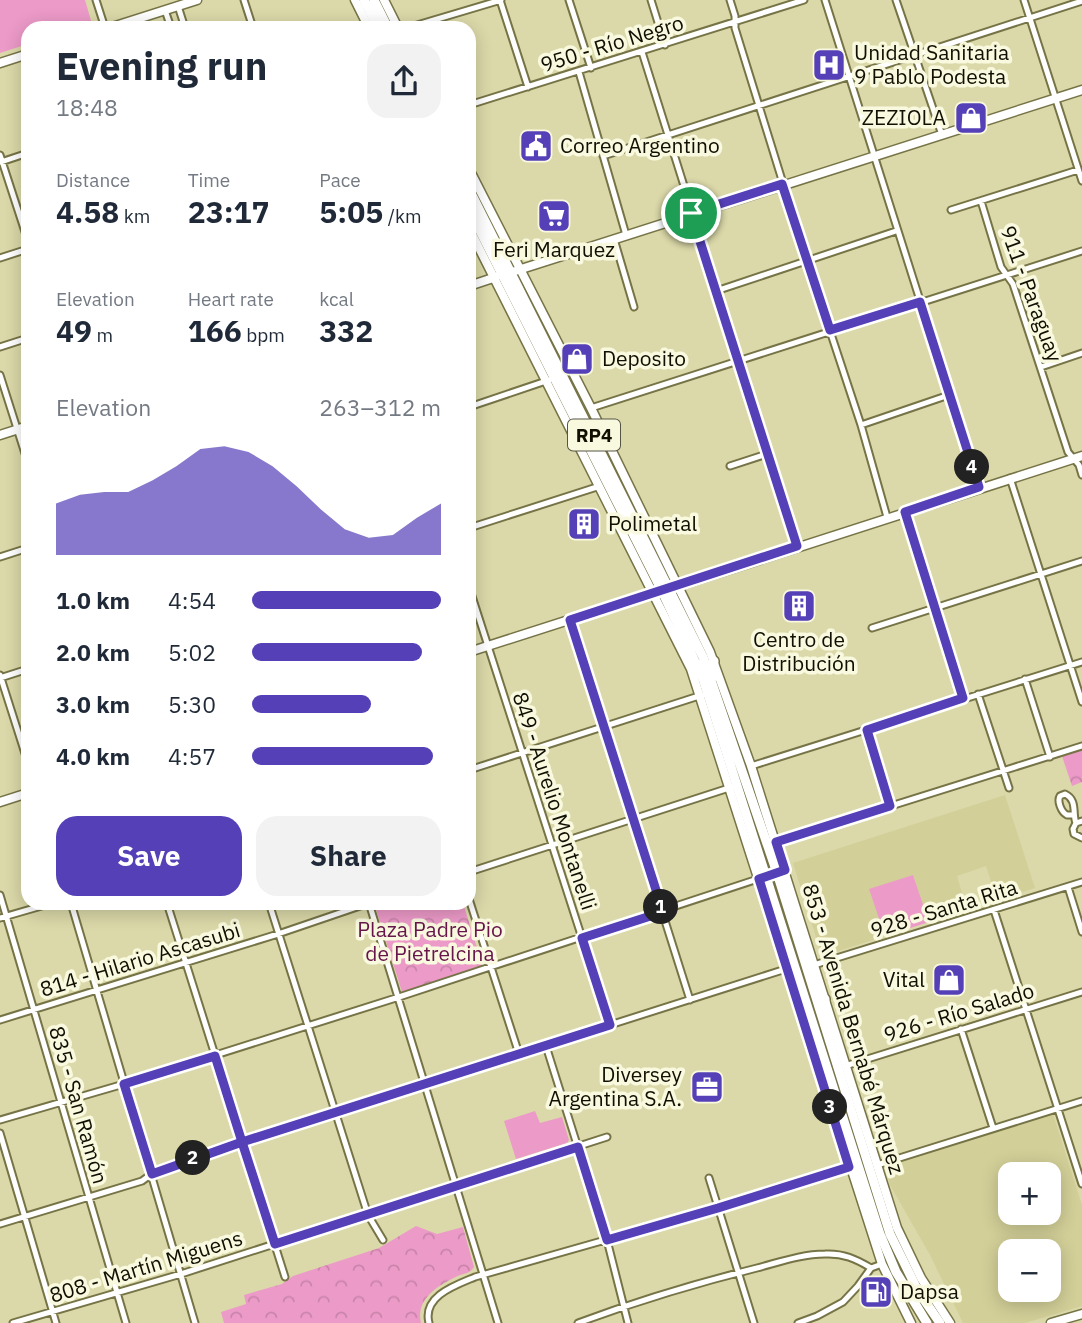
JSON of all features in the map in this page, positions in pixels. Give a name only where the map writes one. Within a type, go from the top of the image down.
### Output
[{"type":"main road","points":[[364,0],[374,21]]},
{"type":"main road","points":[[374,0],[384,21]]},
{"type":"main road","name":"853 - Avenida Bernabé Márquez","points":[[476,205],[603,485],[666,589],[734,786],[772,874],[791,968],[854,1166],[888,1254],[928,1323]]},
{"type":"main road","name":"853 - Avenida Bernabé Márquez","points":[[476,221],[506,274]]},
{"type":"main road","name":"853 - Avenida Bernabé Márquez","points":[[554,378],[712,680],[772,874],[824,1024],[895,1247],[918,1291],[940,1323]]},
{"type":"main road","points":[[712,680],[714,661]]},
{"type":"main road","points":[[824,1024],[825,999]]},
{"type":"street","points":[[96,0],[104,21]]},
{"type":"street","points":[[130,21],[197,0]]},
{"type":"street","points":[[244,0],[251,21]]},
{"type":"street","points":[[355,0],[366,21]]},
{"type":"street","points":[[384,0],[394,21]]},
{"type":"street","points":[[430,21],[500,0],[528,87]]},
{"type":"street","points":[[569,0],[592,68]]},
{"type":"street","points":[[651,0],[665,45]]},
{"type":"street","points":[[730,0],[782,184],[862,425],[887,517]]},
{"type":"street","name":"950 - Río Negro","points":[[476,104],[804,0]]},
{"type":"street","points":[[825,0],[979,487]]},
{"type":"street","points":[[896,0],[942,135]]},
{"type":"street","points":[[1024,0],[1082,181]]},
{"type":"street","points":[[603,156],[1082,1]]},
{"type":"street","points":[[178,6],[183,21]]},
{"type":"street","points":[[165,10],[169,21]]},
{"type":"street","points":[[642,52],[797,546]]},
{"type":"street","points":[[0,63],[21,56]]},
{"type":"street","points":[[579,72],[626,235]]},
{"type":"street","points":[[476,284],[1082,90]]},
{"type":"street","points":[[21,155],[1,160],[21,220]]},
{"type":"street","points":[[951,210],[1078,170]]},
{"type":"street","name":"853 - Avenida Bernabé Márquez","points":[[476,190],[506,274],[554,378]]},
{"type":"street","name":"911 - Paraguay","points":[[981,201],[1001,267],[1008,276],[1041,367],[1068,452],[1078,457],[1082,475]]},
{"type":"street","points":[[716,291],[896,231]]},
{"type":"street","name":"853 - Avenida Bernabé Márquez","points":[[476,237],[506,274],[591,408],[666,589],[714,661],[776,842],[772,874],[814,965],[905,1248],[920,1278],[950,1323]]},
{"type":"street","points":[[614,239],[634,307]]},
{"type":"street","points":[[0,258],[21,251]]},
{"type":"street","points":[[591,408],[1082,251]]},
{"type":"street","points":[[0,347],[21,340]]},
{"type":"street","points":[[1041,367],[1082,354]]},
{"type":"street","points":[[0,375],[21,440]]},
{"type":"street","points":[[476,405],[554,378]]},
{"type":"street","points":[[862,425],[949,395]]},
{"type":"street","points":[[0,435],[21,429]]},
{"type":"street","points":[[730,466],[767,454]]},
{"type":"street","points":[[476,650],[1078,457]]},
{"type":"street","points":[[1010,478],[1082,702]]},
{"type":"street","points":[[476,525],[603,485]]},
{"type":"street","points":[[905,512],[963,698]]},
{"type":"street","points":[[0,557],[21,550]]},
{"type":"street","points":[[872,628],[1082,561]]},
{"type":"street","name":"849 - Aurelio Montanelli","points":[[476,609],[610,1025]]},
{"type":"street","points":[[570,620],[691,1000]]},
{"type":"street","points":[[751,766],[1082,662]]},
{"type":"street","points":[[21,671],[0,677],[21,742]]},
{"type":"street","points":[[1025,679],[1050,757]]},
{"type":"street","points":[[476,768],[704,694]]},
{"type":"street","points":[[978,694],[1009,788]]},
{"type":"street","points":[[867,730],[890,806]]},
{"type":"street","points":[[776,842],[1082,746]]},
{"type":"street","points":[[476,870],[734,786]]},
{"type":"street","points":[[0,802],[21,795]]},
{"type":"street","points":[[1073,815],[1079,822],[1073,832],[1082,838]]},
{"type":"street","points":[[0,1120],[215,1056],[663,912],[772,874]]},
{"type":"street","name":"928 - Santa Rita","points":[[814,965],[1082,882]]},
{"type":"street","points":[[1068,887],[1082,932]]},
{"type":"street","name":"835 - San Ramón","points":[[0,895],[3,917],[33,1009],[125,1323]]},
{"type":"street","points":[[3,917],[28,910]]},
{"type":"street","points":[[73,910],[195,1323]]},
{"type":"street","points":[[169,910],[285,1277]]},
{"type":"street","points":[[271,910],[368,1214],[383,1241]]},
{"type":"street","name":"814 - Hilario Ascasubi","points":[[0,1020],[348,910]]},
{"type":"street","points":[[371,910],[498,1323]]},
{"type":"street","points":[[472,910],[519,1054]]},
{"type":"street","points":[[994,910],[1082,1184]]},
{"type":"street","points":[[0,1224],[142,1181],[152,1174],[242,1142],[791,968]]},
{"type":"street","name":"926 - Río Salado","points":[[845,1066],[1082,992]]},
{"type":"street","points":[[961,1029],[993,1128]]},
{"type":"street","points":[[546,1046],[607,1240],[628,1323]]},
{"type":"street","points":[[877,1165],[1082,1101]]},
{"type":"street","points":[[0,1133],[56,1323]]},
{"type":"street","name":"808 - Martín Miguens","points":[[13,1323],[181,1274],[607,1137]]},
{"type":"street","points":[[429,1323],[427,1315],[430,1305],[446,1291],[484,1275],[854,1166]]},
{"type":"street","name":"853 - Avenida Bernabé Márquez","points":[[854,1166],[882,1264],[911,1323]]},
{"type":"street","points":[[709,1178],[754,1323]]},
{"type":"street","points":[[578,1323],[624,1306],[800,1257],[825,1254],[849,1257],[871,1268]]},
{"type":"street","points":[[798,1323],[844,1301],[871,1268],[882,1264]]},
{"type":"street","points":[[1051,1323],[1082,1314]]},
{"type":"shaded area","points":[[1005,795],[1035,888],[997,900],[986,866],[957,876],[967,910],[929,922],[913,875],[870,890],[885,936],[826,955],[821,953],[793,863]]},
{"type":"shaded area","points":[[1053,1114],[1082,1205],[1082,1306],[1025,1323],[963,1323],[930,1255],[890,1185],[886,1169],[888,1164]]},
{"type":"green space","points":[[0,0],[85,0],[91,21],[21,21],[21,46],[0,53]]},
{"type":"green space","points":[[1082,746],[1082,782],[1072,786],[1061,753]]},
{"type":"green space","points":[[913,875],[929,922],[885,936],[869,889]]},
{"type":"green space","name":"Plaza Padre Pio de Pietrelcina","points":[[376,910],[465,910],[483,967],[402,992]]},
{"type":"green space","points":[[535,1111],[540,1123],[562,1117],[569,1140],[567,1143],[516,1159],[504,1121]]},
{"type":"green space","points":[[416,1226],[437,1234],[463,1227],[474,1267],[470,1272],[445,1283],[425,1299],[420,1314],[421,1323],[224,1323],[221,1312],[246,1304],[244,1295],[282,1284],[293,1276],[379,1248]]},
{"type":"place","name":"Unidad Sanitaria 9 Pablo Podesta","points":[[829,65]]},
{"type":"place","name":"ZEZIOLA","points":[[971,118]]},
{"type":"place","name":"Correo Argentino","points":[[536,146]]},
{"type":"place","name":"Feri Marquez","points":[[554,216]]},
{"type":"place","name":"Deposito","points":[[577,359]]},
{"type":"place","name":"Polimetal","points":[[584,524]]},
{"type":"place","name":"Centro de Distribución","points":[[799,606]]},
{"type":"place","name":"Vital","points":[[949,980]]},
{"type":"place","name":"Diversey Argentina S.A.","points":[[707,1087]]},
{"type":"place","name":"Dapsa","points":[[876,1292]]},
{"type":"route","points":[[691,213],[782,184],[830,330],[920,302],[979,487],[905,512],[963,698],[867,730],[890,806],[776,842],[785,870],[759,879],[849,1167],[607,1240],[578,1147],[275,1244],[242,1142],[152,1174],[124,1084],[215,1056],[242,1142],[546,1046],[610,1025],[582,938],[663,912],[570,620],[797,546],[691,213]]}]
